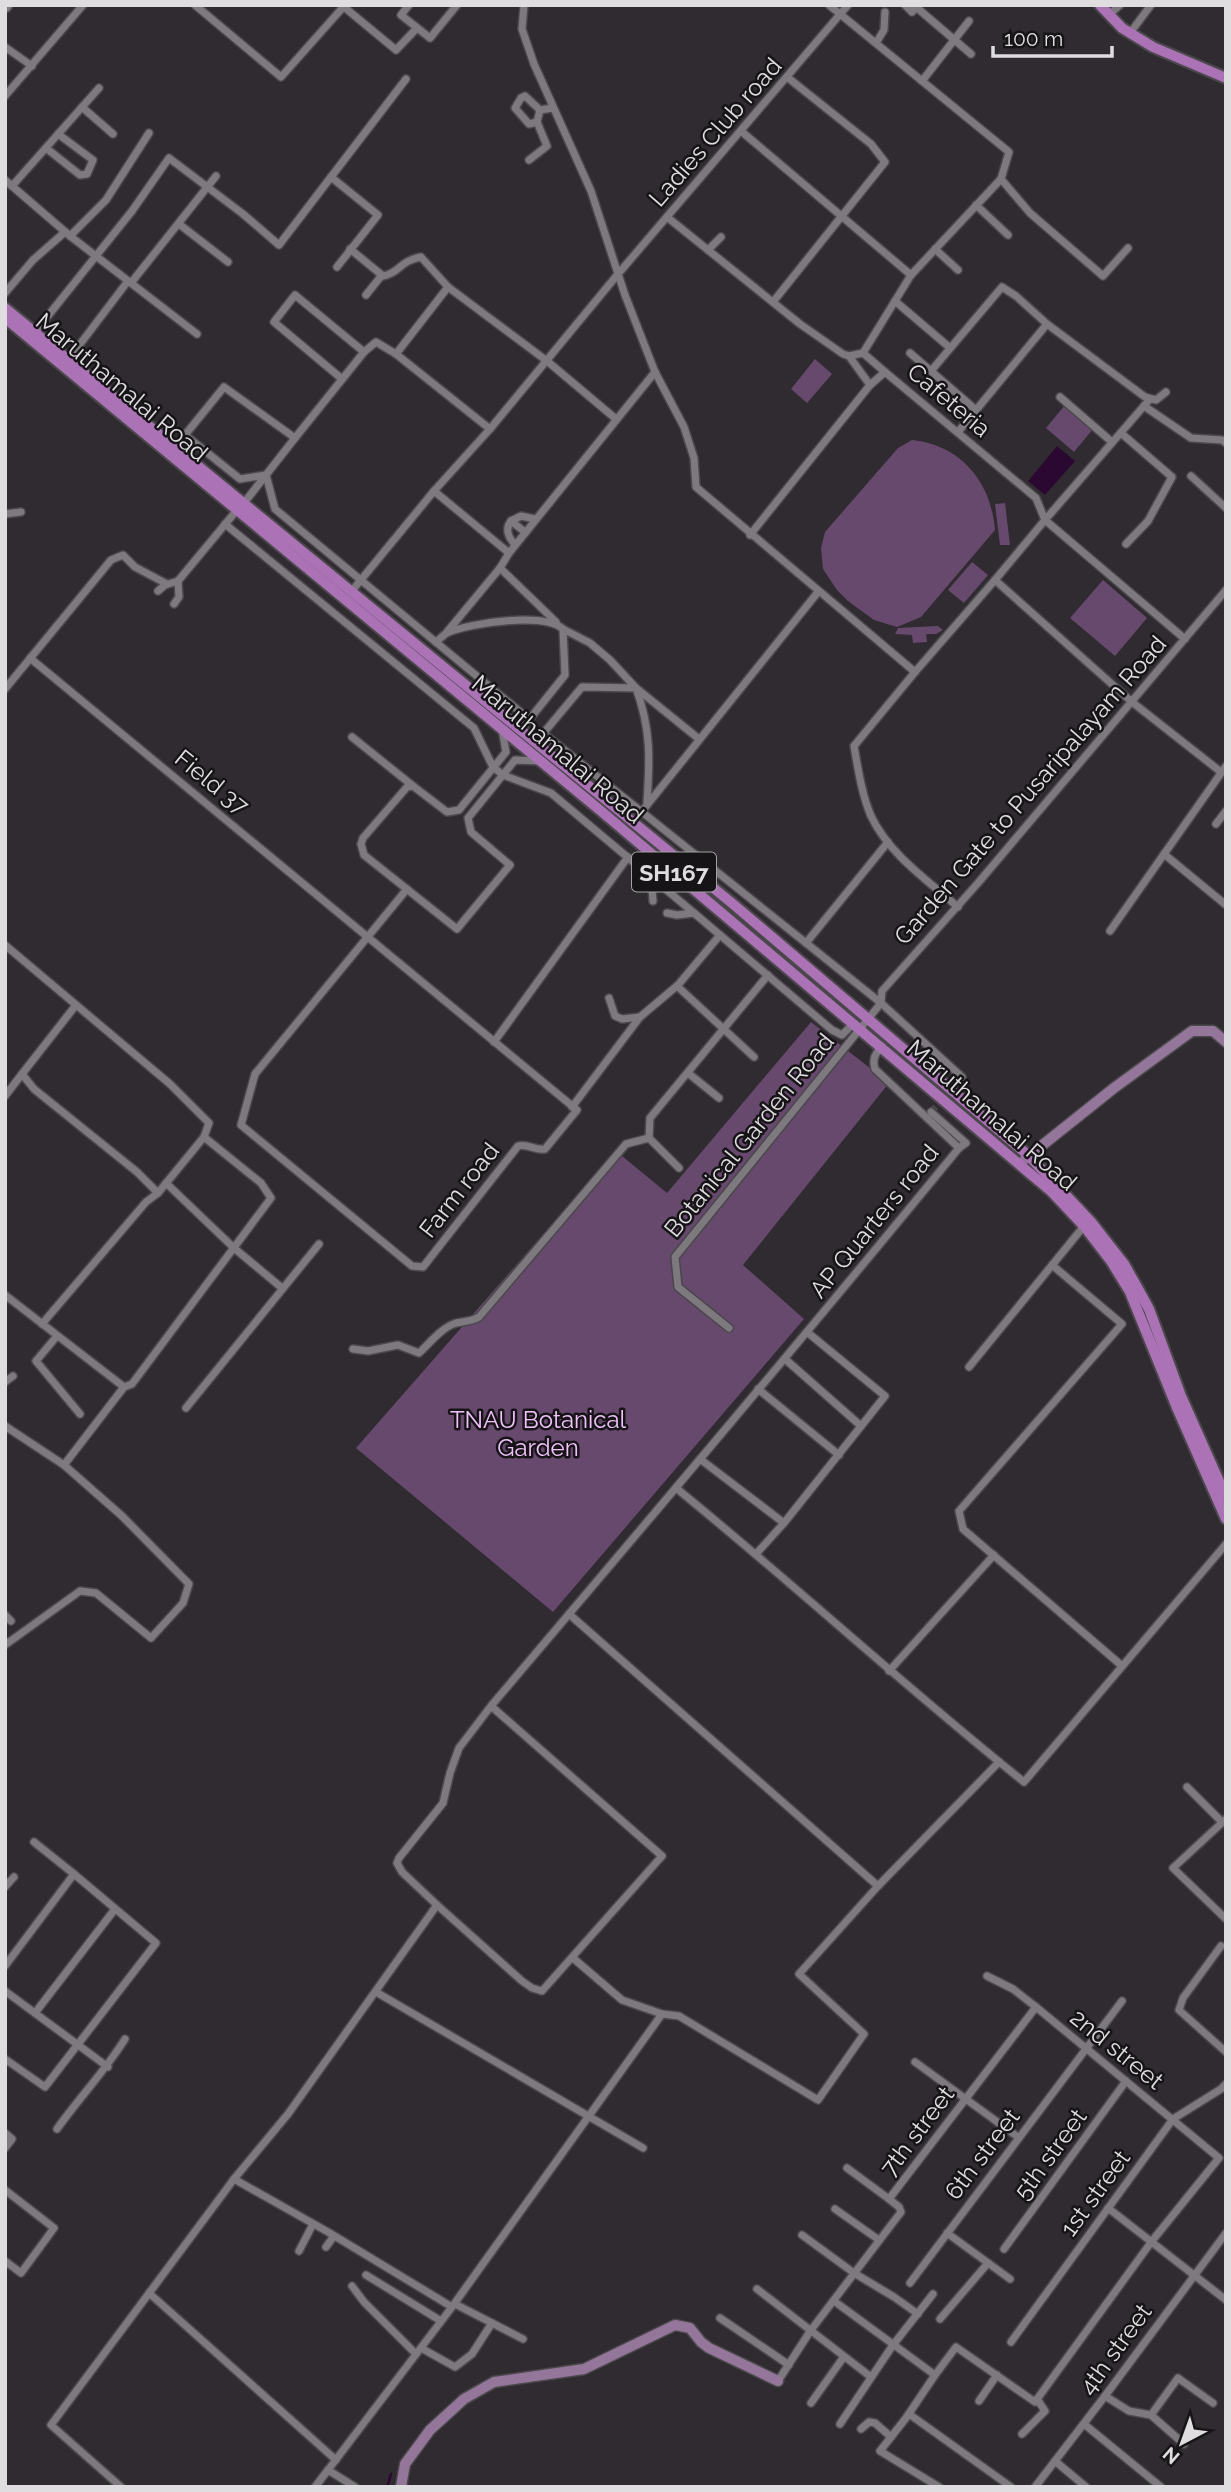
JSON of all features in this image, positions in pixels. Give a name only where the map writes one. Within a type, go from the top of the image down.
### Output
[{"type":"main road","points":[[1100,5],[1130,33],[1153,47],[1226,78]]},
{"type":"main road","name":"Maruthamalai Road","points":[[5,308],[1052,1192],[1084,1226],[1111,1261],[1130,1292],[1226,1519]]},
{"type":"main road","name":"Maruthamalai Road","points":[[5,318],[240,507],[351,592],[635,824],[869,1018],[1029,1156],[1092,1223],[1130,1276],[1149,1309],[1181,1396],[1226,1497]]},
{"type":"street","points":[[6,94],[83,5]]},
{"type":"street","points":[[195,5],[281,77],[344,6],[396,50],[417,28]]},
{"type":"street","points":[[410,5],[401,15],[430,38],[457,5]]},
{"type":"street","points":[[523,5],[522,29],[534,64],[591,191],[618,274],[655,372],[684,427],[694,457],[696,487],[915,672]]},
{"type":"street","points":[[829,5],[1009,152],[1001,179],[911,275],[863,353],[849,356]]},
{"type":"street","name":"Ladies Club road","points":[[351,592],[848,5]]},
{"type":"street","points":[[905,5],[912,12],[916,7],[971,54]]},
{"type":"street","points":[[1109,15],[1120,5]]},
{"type":"street","points":[[1130,33],[1151,5]]},
{"type":"street","points":[[876,43],[884,30],[885,12]]},
{"type":"street","points":[[922,81],[970,21]]},
{"type":"street","points":[[5,47],[32,66]]},
{"type":"street","points":[[773,302],[885,162],[871,144],[788,77]]},
{"type":"street","points":[[35,332],[132,211],[169,158],[279,245],[406,79]]},
{"type":"street","points":[[12,186],[99,88]]},
{"type":"street","points":[[537,122],[529,124],[515,108],[525,96],[540,110]]},
{"type":"street","points":[[82,107],[113,134]]},
{"type":"street","points":[[540,110],[553,108]]},
{"type":"street","points":[[529,160],[547,146],[537,122],[540,110]]},
{"type":"street","points":[[741,131],[911,275]]},
{"type":"street","points":[[5,293],[33,260],[68,234],[106,200],[149,132]]},
{"type":"street","points":[[46,148],[80,175],[87,174],[93,160],[58,134]]},
{"type":"street","points":[[68,360],[215,176]]},
{"type":"street","points":[[331,177],[379,215],[337,267]]},
{"type":"street","points":[[1001,179],[1030,213],[1103,276],[1128,248]]},
{"type":"street","points":[[5,180],[68,234],[197,334]]},
{"type":"street","points":[[976,205],[1008,235]]},
{"type":"street","points":[[667,217],[773,302],[832,347],[849,356],[870,385]]},
{"type":"street","points":[[179,224],[228,262]]},
{"type":"street","points":[[708,250],[721,237]]},
{"type":"street","points":[[350,249],[382,275],[391,275],[407,260],[421,257],[448,287],[547,361],[616,419]]},
{"type":"street","points":[[935,249],[958,270]]},
{"type":"street","points":[[366,295],[382,275]]},
{"type":"street","points":[[396,354],[448,287]]},
{"type":"street","points":[[931,371],[1002,287],[1144,397],[1156,400],[1166,392]]},
{"type":"street","points":[[342,379],[274,322],[295,295],[364,352]]},
{"type":"street","points":[[895,301],[949,347]]},
{"type":"street","points":[[958,432],[1047,324]]},
{"type":"street","points":[[158,591],[167,584],[178,581],[364,352],[376,342],[396,354],[490,429]]},
{"type":"street","points":[[863,353],[885,372]]},
{"type":"street","points":[[910,353],[976,410]]},
{"type":"street","points":[[436,642],[500,568],[515,544],[655,372]]},
{"type":"street","name":"Cafeteria","points":[[750,535],[870,385],[885,372],[1037,498],[1045,520],[1185,639]]},
{"type":"street","points":[[266,475],[240,479],[186,435],[224,387],[295,438]]},
{"type":"street","points":[[1060,397],[1112,442]]},
{"type":"street","points":[[958,907],[901,858],[888,842],[871,815],[853,746],[1150,399]]},
{"type":"street","points":[[1144,406],[1191,438],[1222,440],[1226,443]]},
{"type":"street","points":[[1121,433],[1172,477],[1148,521],[1126,544]]},
{"type":"street","points":[[266,475],[275,509],[530,720]]},
{"type":"street","points":[[1191,475],[1226,508]]},
{"type":"street","points":[[434,491],[509,553]]},
{"type":"street","points":[[5,514],[21,512]]},
{"type":"street","points":[[515,544],[509,538],[508,526],[511,521],[521,516],[535,519]]},
{"type":"street","points":[[511,521],[525,532]]},
{"type":"street","points":[[225,524],[466,720],[480,737],[488,760],[503,775],[551,793],[832,1030],[842,1035],[857,1026]]},
{"type":"street","points":[[5,689],[111,560],[122,555],[135,567],[167,584]]},
{"type":"street","points":[[500,568],[559,626],[590,643],[636,688],[699,739]]},
{"type":"street","points":[[995,580],[1132,702],[1223,769],[1110,931]]},
{"type":"street","points":[[174,604],[179,597],[178,581]]},
{"type":"street","name":"Garden Gate to Pusaripalayam Road","points":[[869,1018],[881,1003],[883,991],[958,907],[1226,590]]},
{"type":"street","points":[[635,824],[647,803],[818,592]]},
{"type":"street","points":[[447,632],[512,619],[559,626]]},
{"type":"street","points":[[520,732],[565,675],[559,626]]},
{"type":"street","name":"Field 37","points":[[30,658],[369,936]]},
{"type":"street","points":[[535,744],[582,687],[636,688]]},
{"type":"street","points":[[636,688],[646,716],[650,761],[647,803]]},
{"type":"street","points":[[352,737],[447,812],[459,810],[506,752],[502,728]]},
{"type":"street","points":[[543,733],[881,1003],[962,1077]]},
{"type":"street","points":[[413,786],[402,790],[363,838],[361,844],[364,855],[457,929],[510,865],[471,832],[468,818],[516,760],[541,761]]},
{"type":"street","points":[[1216,824],[1226,811]]},
{"type":"street","points":[[806,943],[888,842]]},
{"type":"street","points":[[1164,854],[1226,905]]},
{"type":"street","points":[[494,1042],[628,857]]},
{"type":"street","points":[[651,876],[653,901]]},
{"type":"street","name":"Farm road","points":[[407,889],[255,1074],[241,1125],[412,1266],[423,1267],[518,1146],[545,1149],[577,1110],[572,1107]]},
{"type":"street","points":[[667,913],[694,913]]},
{"type":"street","points":[[369,936],[572,1107],[640,1017],[677,986],[720,935]]},
{"type":"street","points":[[5,945],[170,1084],[209,1123],[204,1137],[158,1193],[146,1202],[42,1324]]},
{"type":"street","points":[[680,1168],[649,1138],[650,1118],[768,975]]},
{"type":"street","points":[[677,986],[754,1056]]},
{"type":"street","points":[[610,998],[615,1016],[622,1019],[640,1017]]},
{"type":"street","points":[[5,1096],[76,1005]]},
{"type":"street","name":"Botanical Garden Road","points":[[729,1328],[678,1287],[675,1257],[857,1026],[869,1018]]},
{"type":"street","points":[[1020,1165],[1114,1088],[1192,1031],[1213,1031],[1226,1042]]},
{"type":"street","points":[[882,1046],[875,1055],[875,1069],[959,1148],[966,1143],[931,1112]]},
{"type":"street","points":[[688,1073],[719,1098]]},
{"type":"street","points":[[22,1074],[34,1088],[158,1193]]},
{"type":"street","points":[[64,1465],[124,1387],[132,1384],[271,1198],[261,1183],[204,1137]]},
{"type":"street","points":[[353,1349],[368,1351],[398,1345],[419,1353],[454,1323],[479,1317],[626,1144],[649,1138]]},
{"type":"street","name":"AP Quarters road","points":[[437,1905],[402,1872],[397,1863],[403,1851],[443,1803],[459,1748],[491,1706],[785,1359],[959,1148]]},
{"type":"street","points":[[166,1183],[234,1248],[282,1288]]},
{"type":"street","points":[[969,1367],[1084,1226]]},
{"type":"street","points":[[186,1408],[319,1244]]},
{"type":"street","points":[[1052,1265],[1122,1324],[958,1511],[963,1529],[1121,1664]]},
{"type":"street","points":[[5,1295],[124,1387]]},
{"type":"street","points":[[756,1554],[784,1523],[885,1395],[807,1332]]},
{"type":"street","points":[[57,1336],[36,1362],[80,1413]]},
{"type":"street","points":[[785,1359],[861,1426]]},
{"type":"street","points":[[5,1382],[13,1376]]},
{"type":"street","points":[[758,1389],[839,1455]]},
{"type":"street","points":[[5,1426],[64,1465],[122,1516],[189,1584],[183,1603],[151,1638],[96,1593],[80,1591],[5,1645]]},
{"type":"street","points":[[700,1460],[784,1523]]},
{"type":"street","points":[[676,1488],[1024,1782],[1121,1664],[1226,1544]]},
{"type":"street","points":[[890,1671],[994,1555]]},
{"type":"street","points":[[569,1614],[878,1886]]},
{"type":"street","points":[[121,2487],[51,2425],[234,2179],[288,2114],[437,1905],[522,1981],[538,1991],[544,1991],[662,1856],[491,1706]]},
{"type":"street","points":[[573,1958],[622,2000],[662,2014],[680,2017],[818,2100],[864,2034],[799,1974],[878,1886],[999,1762]]},
{"type":"street","points":[[1187,1787],[1224,1821],[1173,1868],[1226,1919]]},
{"type":"street","points":[[5,2059],[45,2087],[156,1943],[34,1842]]},
{"type":"street","points":[[5,1966],[74,1874]]},
{"type":"street","points":[[5,1887],[14,1877]]},
{"type":"street","points":[[35,2013],[115,1909]]},
{"type":"street","points":[[1221,1946],[1183,1998],[1179,2010],[1226,2052]]},
{"type":"street","name":"2nd street","points":[[987,1976],[1013,1989],[1036,2007],[1219,2158]]},
{"type":"street","points":[[5,1991],[108,2067]]},
{"type":"street","points":[[376,1992],[643,2148]]},
{"type":"street","name":"6th street","points":[[910,2283],[1122,2001]]},
{"type":"street","name":"7th street","points":[[778,2381],[811,2330],[901,2212],[889,2199],[1036,2007]]},
{"type":"street","points":[[315,2487],[453,2306],[662,2014]]},
{"type":"street","points":[[57,2129],[108,2067],[125,2039]]},
{"type":"street","points":[[915,2062],[1018,2137]]},
{"type":"street","name":"5th street","points":[[1004,2249],[1126,2081]]},
{"type":"street","name":"1st street","points":[[1011,2342],[1173,2119],[1221,2090],[1226,2084]]},
{"type":"street","points":[[5,2133],[12,2138],[5,2148]]},
{"type":"street","points":[[939,2487],[880,2451],[956,2347],[1035,2402],[1152,2241],[1226,2151]]},
{"type":"street","points":[[847,2168],[889,2199]]},
{"type":"street","points":[[234,2179],[453,2306],[523,2339]]},
{"type":"street","points":[[5,2190],[54,2228],[21,2273],[5,2261]]},
{"type":"street","points":[[1108,2208],[1226,2300]]},
{"type":"street","points":[[835,2209],[879,2241]]},
{"type":"street","points":[[299,2251],[313,2224]]},
{"type":"street","name":"4th street","points":[[1035,2487],[1226,2233]]},
{"type":"street","points":[[947,2234],[1010,2279]]},
{"type":"street","points":[[802,2235],[854,2273],[918,2314]]},
{"type":"street","points":[[326,2247],[334,2236]]},
{"type":"street","points":[[940,2319],[988,2263]]},
{"type":"street","points":[[366,2275],[441,2322]]},
{"type":"street","points":[[352,2286],[364,2302],[419,2351],[455,2367],[472,2354],[492,2323]]},
{"type":"street","points":[[757,2289],[870,2377]]},
{"type":"street","points":[[149,2293],[336,2460]]},
{"type":"street","points":[[840,2424],[870,2377],[933,2294]]},
{"type":"street","points":[[834,2301],[935,2375]]},
{"type":"street","points":[[720,2318],[789,2365]]},
{"type":"street","points":[[401,2487],[405,2463],[430,2430],[464,2399],[494,2382],[584,2369],[675,2325],[691,2328],[701,2342],[709,2347],[778,2381]]},
{"type":"street","points":[[811,2403],[843,2358]]},
{"type":"street","points":[[979,2401],[996,2375]]},
{"type":"street","points":[[1150,2415],[1178,2378],[1213,2403]]},
{"type":"street","points":[[1105,2396],[1129,2411],[1150,2415],[1184,2444]]},
{"type":"street","points":[[1022,2434],[1045,2411],[1037,2399]]},
{"type":"street","points":[[909,2414],[1011,2487]]},
{"type":"street","points":[[861,2429],[869,2422],[875,2423],[891,2437]]},
{"type":"street","points":[[1084,2424],[1161,2487]]},
{"type":"street","points":[[1055,2461],[1086,2487]]},
{"type":"street","points":[[328,2470],[355,2487]]},
{"type":"green space","points":[[815,359],[832,374],[807,403],[791,389]]},
{"type":"green space","points":[[1065,405],[1093,429],[1074,452],[1046,428]]},
{"type":"green space","points":[[912,440],[945,449],[970,469],[987,496],[995,530],[921,617],[897,627],[874,620],[837,590],[823,569],[821,548],[825,532],[898,448]]},
{"type":"green space","points":[[1005,503],[1010,545],[1000,545],[995,504]]},
{"type":"green space","points":[[972,562],[988,575],[964,603],[948,590]]},
{"type":"green space","points":[[1103,580],[1147,618],[1115,656],[1070,618]]},
{"type":"green space","points":[[938,626],[943,630],[936,634],[926,634],[927,642],[913,643],[912,635],[895,634],[898,628]]},
{"type":"green space","name":"TNAU Botanical Garden","points":[[811,1022],[889,1083],[743,1265],[804,1319],[553,1612],[356,1448],[616,1151],[667,1193]]},
{"type":"shaded area","points":[[1057,446],[1075,461],[1045,495],[1028,481]]},
{"type":"waterway","points":[[387,2487],[391,2474]]},
{"type":"tunnel","points":[[931,1112],[962,1077]]}]
